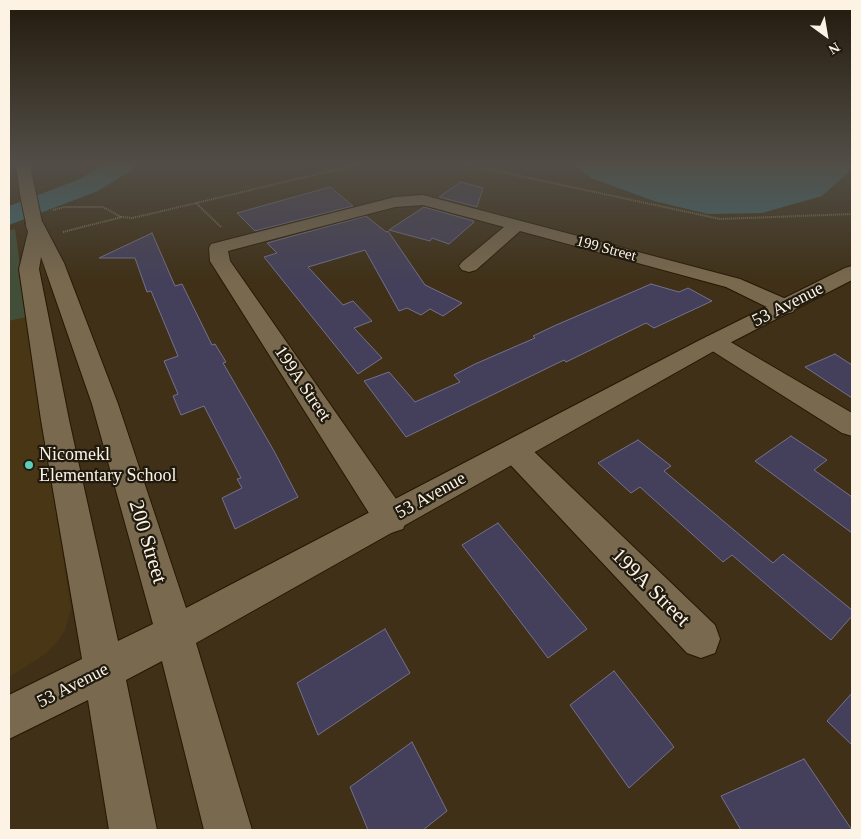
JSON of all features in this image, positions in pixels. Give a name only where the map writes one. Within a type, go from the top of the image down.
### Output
[{"type":"street","name":"200 Street","points":[[34,204],[46,224],[54,263],[106,404],[174,634],[228,830]]},
{"type":"street","name":"199 Street","points":[[222,240],[385,204]]},
{"type":"street","name":"199 Street","points":[[438,204],[733,283],[784,307]]},
{"type":"street","name":"200 Street","points":[[46,224],[29,269],[55,420],[133,830]]},
{"type":"street","points":[[469,266],[516,225]]},
{"type":"street","name":"199A Street","points":[[222,240],[220,261],[391,519]]},
{"type":"street","name":"53 Avenue","points":[[9,718],[174,634],[391,519],[714,342],[852,272]]},
{"type":"street","points":[[714,342],[852,426]]},
{"type":"street","name":"199A Street","points":[[515,451],[702,639]]},
{"type":"path","points":[[46,224],[122,217],[132,218],[191,204]]},
{"type":"path","points":[[197,204],[222,240]]},
{"type":"path","points":[[648,204],[720,220],[852,214]]},
{"type":"path","points":[[46,224],[64,207],[100,206],[122,217]]},
{"type":"shaded area","name":"Nicomekl Elementary School","points":[[27,317],[71,609],[65,630],[57,642],[44,655],[9,677],[9,321]]},
{"type":"green space","points":[[9,220],[10,230],[15,229],[27,317],[9,321]]},
{"type":"water","points":[[667,204],[793,204],[762,213],[708,214]]},
{"type":"building","points":[[269,204],[351,204],[353,206],[255,231],[237,213]]},
{"type":"building","points":[[466,204],[478,204],[477,207]]},
{"type":"building","points":[[424,207],[474,221],[449,244],[432,238],[430,241],[389,230]]},
{"type":"building","points":[[366,216],[386,232],[388,231],[425,285],[462,303],[443,316],[430,309],[421,315],[407,308],[399,311],[365,250],[308,267],[343,305],[353,301],[372,321],[354,328],[382,358],[358,374],[264,257],[277,253],[267,243]]},
{"type":"building","points":[[152,233],[175,286],[182,284],[212,345],[215,344],[226,362],[223,363],[274,451],[298,497],[235,529],[222,498],[242,488],[237,479],[241,478],[204,406],[181,415],[173,396],[178,394],[164,361],[178,356],[151,291],[147,292],[135,258],[99,258]]},
{"type":"building","points":[[651,284],[679,292],[688,288],[712,301],[654,328],[646,323],[566,362],[564,360],[406,437],[364,381],[389,372],[415,402],[460,382],[454,375],[475,364],[535,338],[533,336],[554,326]]},
{"type":"building","points":[[835,354],[852,365],[852,398],[805,367]]},
{"type":"building","points":[[791,436],[827,460],[814,470],[852,497],[852,533],[755,461]]},
{"type":"building","points":[[638,440],[671,466],[664,471],[773,563],[783,554],[852,610],[852,616],[831,640],[732,555],[723,562],[640,487],[631,493],[598,463]]},
{"type":"building","points":[[498,523],[587,629],[548,658],[462,545]]},
{"type":"building","points":[[385,629],[410,673],[318,735],[297,683]]},
{"type":"building","points":[[614,671],[674,747],[629,788],[570,705]]},
{"type":"building","points":[[852,693],[852,745],[827,721]]},
{"type":"building","points":[[412,742],[447,811],[423,830],[368,830],[350,787]]},
{"type":"building","points":[[804,759],[852,830],[741,830],[721,796]]},
{"type":"waterway","points":[[9,216],[40,204]]},
{"type":"place","name":"Nicomekl Elementary School","points":[[29,465]]}]
